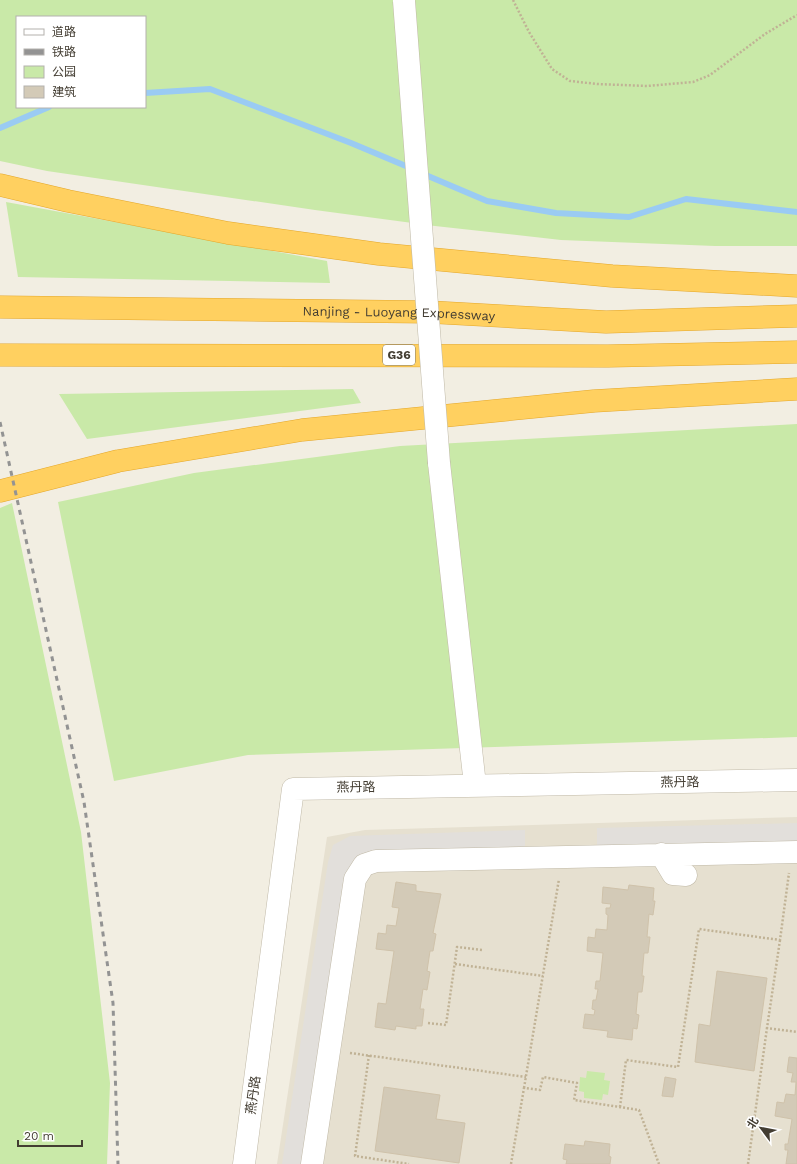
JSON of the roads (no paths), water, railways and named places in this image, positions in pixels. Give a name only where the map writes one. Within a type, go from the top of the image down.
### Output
[{"type":"highway","points":[[0,185],[68,201],[228,233],[379,254],[612,276],[797,286]]},
{"type":"highway","name":"Nanjing - Luoyang Expressway","points":[[0,307],[429,312],[606,322],[797,316]]},
{"type":"highway","name":"G36","points":[[0,355],[608,356],[797,352]]},
{"type":"highway","points":[[0,491],[118,461],[302,430],[594,401],[797,389]]},
{"type":"street","points":[[404,0],[439,463],[475,785]]},
{"type":"street","name":"燕丹路","points":[[244,1164],[293,789],[797,780]]},
{"type":"street","points":[[312,1164],[355,878],[364,865],[376,861],[794,852]]},
{"type":"street","points":[[661,854],[673,874],[686,875]]},
{"type":"waterway","points":[[146,93],[210,89],[351,143],[413,169]]},
{"type":"waterway","points":[[0,128],[47,108]]},
{"type":"waterway","points":[[421,173],[487,201],[556,213],[629,217],[686,199],[797,212]]},
{"type":"railway","points":[[0,422],[84,802],[113,1003],[118,1164]]}]
